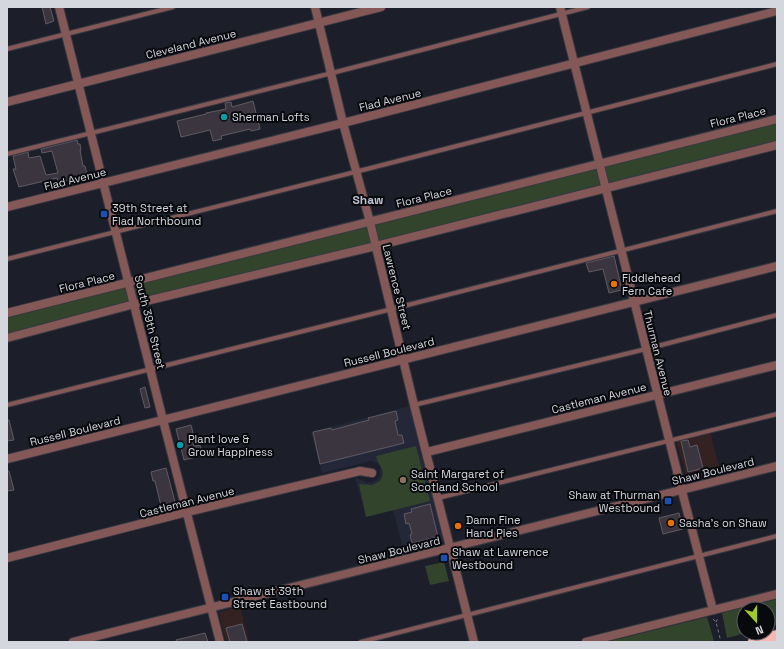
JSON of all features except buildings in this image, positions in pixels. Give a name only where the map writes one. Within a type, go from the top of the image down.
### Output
[{"type":"highway","points":[[754,642],[777,636]]},
{"type":"street","name":"South 39th Street","points":[[59,7],[220,642]]},
{"type":"street","name":"Lawrence Street","points":[[315,7],[320,33],[332,73],[343,123],[370,222],[414,405],[474,642]]},
{"type":"street","name":"Cleveland Avenue","points":[[7,102],[380,7]]},
{"type":"street","name":"Thurman Avenue","points":[[561,10],[713,610]]},
{"type":"street","name":"Flad Avenue","points":[[7,207],[343,123],[777,11]]},
{"type":"street","name":"Flora Place","points":[[7,313],[777,119]]},
{"type":"street","points":[[7,338],[134,304],[376,246],[777,145]]},
{"type":"street","name":"Russell Boulevard","points":[[7,459],[777,266]]},
{"type":"street","name":"Castleman Avenue","points":[[426,452],[777,365]]},
{"type":"street","name":"Shaw Boulevard","points":[[73,642],[451,549],[777,466]]},
{"type":"street","name":"Castleman Avenue","points":[[7,558],[187,512],[360,471],[372,473]]},
{"type":"street","points":[[586,642],[777,594]]},
{"type":"lane","points":[[7,49],[173,7]]},
{"type":"lane","points":[[7,154],[332,73],[561,10],[588,7]]},
{"type":"lane","points":[[7,259],[587,114],[777,64]]},
{"type":"lane","points":[[7,405],[777,211]]},
{"type":"lane","points":[[414,405],[777,316]]},
{"type":"lane","points":[[438,498],[777,414]]},
{"type":"lane","points":[[361,642],[777,536]]},
{"type":"path","points":[[716,622],[721,642]]},
{"type":"shaded area","name":"Saint Margaret of Scotland School","points":[[410,406],[443,540],[440,544],[404,553],[393,510],[366,517],[355,477],[367,483],[375,481],[380,475],[380,466],[371,461],[322,473],[311,432]]},
{"type":"shaded area","points":[[710,432],[721,473],[690,480],[687,479],[676,440]]},
{"type":"shaded area","points":[[240,606],[249,642],[226,642],[219,613]]},
{"type":"green space","points":[[777,119],[777,145],[7,338],[7,313]]},
{"type":"green space","points":[[416,446],[430,501],[366,517],[359,484],[372,485],[380,481],[383,473],[376,456]]},
{"type":"green space","points":[[444,562],[449,581],[430,585],[425,566]]},
{"type":"green space","points":[[777,599],[777,625],[776,601],[769,601]]},
{"type":"green space","points":[[736,609],[736,636],[727,638],[722,613]]},
{"type":"green space","points":[[707,617],[714,641],[606,642]]},
{"type":"place","name":"Sherman Lofts","points":[[224,117]]},
{"type":"place","name":"39th Street at Flad Northbound","points":[[104,214]]},
{"type":"place","name":"Fiddlehead Fern Cafe","points":[[614,284]]},
{"type":"place","name":"Plant love & Grow Happiness","points":[[180,445]]},
{"type":"place","name":"Saint Margaret of Scotland School","points":[[403,480]]},
{"type":"place","name":"Shaw at Thurman Westbound","points":[[668,501]]},
{"type":"place","name":"Sasha's on Shaw","points":[[671,523]]},
{"type":"place","name":"Damn Fine Hand Pies","points":[[458,526]]},
{"type":"place","name":"Shaw at Lawrence Westbound","points":[[444,558]]},
{"type":"place","name":"Shaw at 39th Street Eastbound","points":[[225,597]]},
{"type":"district","name":"Shaw","points":[[368,200]]}]
